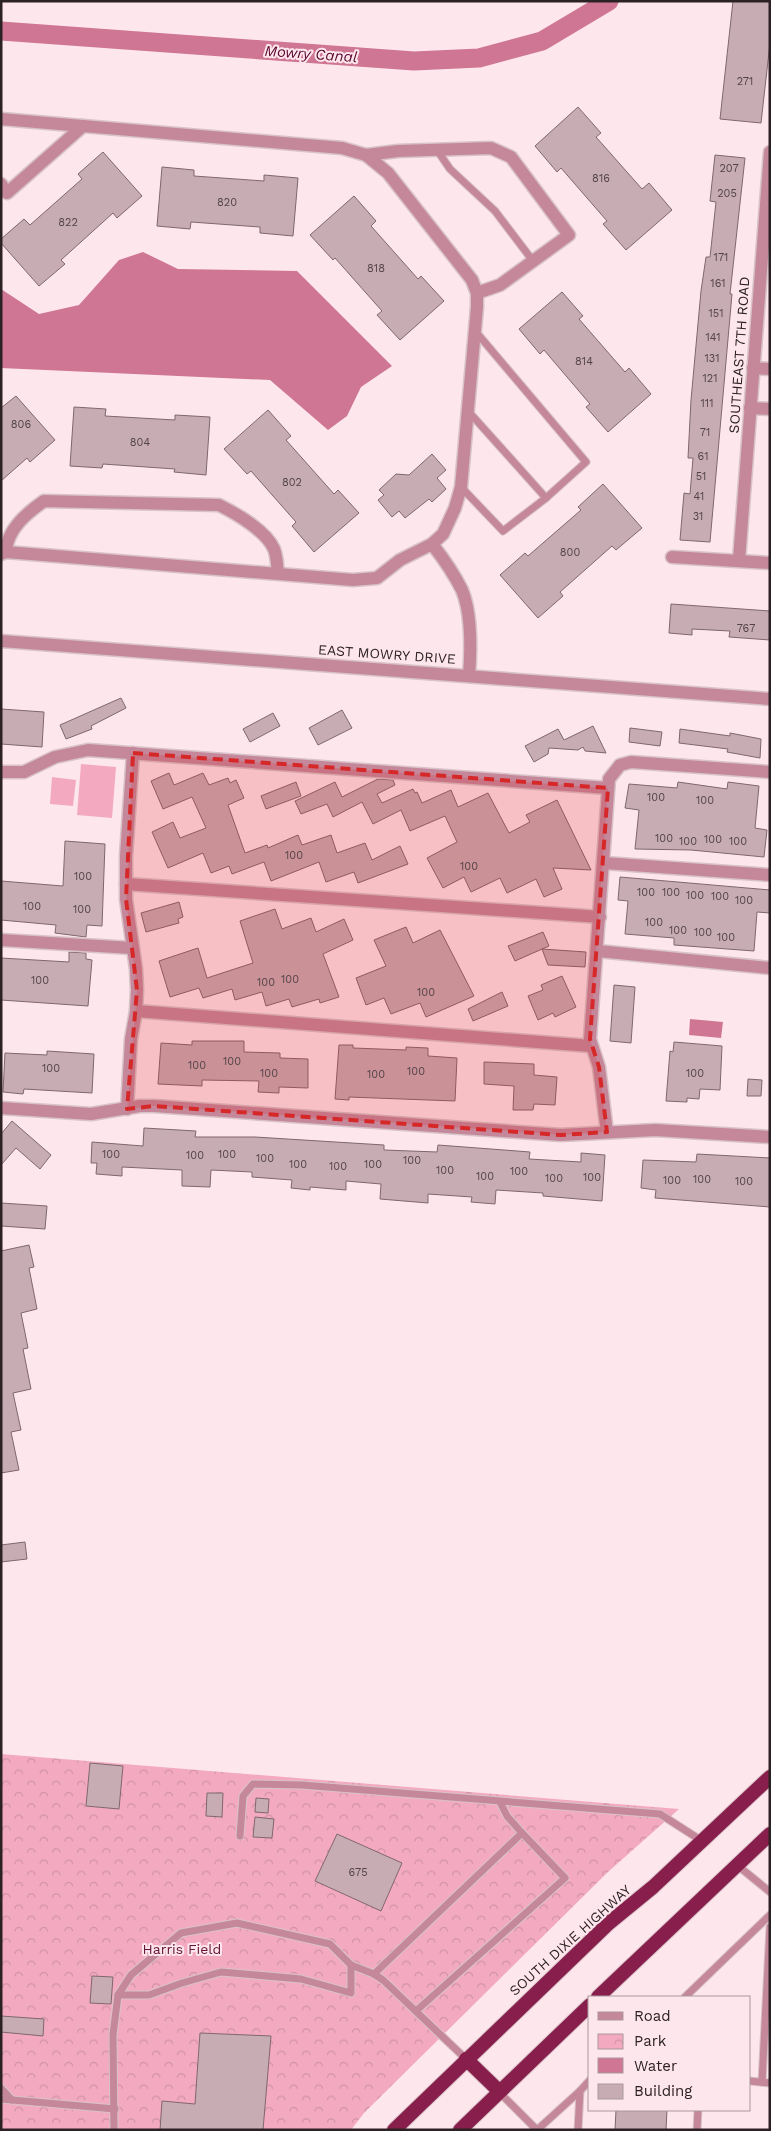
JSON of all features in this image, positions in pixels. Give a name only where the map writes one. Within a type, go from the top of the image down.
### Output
[{"type":"highway","name":"SOUTH DIXIE HIGHWAY","points":[[394,2130],[609,1923],[653,1888],[770,1777]]},
{"type":"highway","points":[[599,1996],[770,1834]]},
{"type":"highway","points":[[460,2130],[588,2007]]},
{"type":"highway","points":[[466,2059],[499,2091]]},
{"type":"street","points":[[1,119],[342,148],[366,155],[388,173],[472,280],[476,293],[475,332],[461,488],[455,508],[444,534],[432,544],[400,560],[377,578],[353,580],[4,553],[6,544],[23,516],[44,501],[219,505],[241,516],[259,531],[274,549],[278,573]]},
{"type":"street","points":[[1,184],[7,192],[83,126]]},
{"type":"street","points":[[366,155],[398,151],[490,148],[511,157],[569,235],[500,285],[476,293]]},
{"type":"street","name":"SOUTHEAST 7TH ROAD","points":[[739,560],[767,214],[770,152]]},
{"type":"street","points":[[754,368],[770,369]]},
{"type":"street","points":[[750,408],[770,409]]},
{"type":"street","points":[[432,544],[444,560],[462,592],[471,648],[470,676]]},
{"type":"street","points":[[672,558],[770,563]]},
{"type":"street","name":"EAST MOWRY DRIVE","points":[[1,640],[770,699]]},
{"type":"street","points":[[1,772],[24,772],[55,757],[75,751],[104,751],[608,788]]},
{"type":"street","points":[[127,1109],[131,1039],[136,1011],[136,975],[127,913],[126,884],[133,753]]},
{"type":"street","points":[[607,1132],[599,1067],[591,1046],[590,1032],[598,951],[610,779],[615,768],[631,762],[770,772]]},
{"type":"street","points":[[604,863],[770,874]]},
{"type":"street","points":[[126,884],[600,917]]},
{"type":"street","points":[[1,940],[132,948]]},
{"type":"street","points":[[598,951],[770,968]]},
{"type":"street","points":[[136,1011],[591,1046]]},
{"type":"street","points":[[1,1108],[91,1114],[154,1106],[561,1135],[656,1130],[770,1138]]},
{"type":"lane","points":[[437,150],[450,169],[495,211],[533,262]]},
{"type":"lane","points":[[461,488],[503,531],[546,498],[586,462],[475,332]]},
{"type":"lane","points":[[468,411],[546,498]]},
{"type":"lane","points":[[240,1836],[243,1796],[253,1784],[302,1785],[660,1814],[702,1841]]},
{"type":"lane","points":[[416,2011],[565,1878],[507,1816],[500,1802]]},
{"type":"lane","points":[[374,1974],[522,1833]]},
{"type":"lane","points":[[737,1865],[768,1889]]},
{"type":"lane","points":[[686,1996],[770,1915]]},
{"type":"lane","points":[[114,2130],[116,2109],[113,2035],[118,1995],[131,1975],[181,1933],[237,1923],[330,1944],[351,1965],[374,1974],[466,2059]]},
{"type":"lane","points":[[751,2081],[766,2082],[770,1927]]},
{"type":"lane","points":[[118,1995],[150,1995],[182,1983],[222,1972],[301,1979],[351,1993],[351,1965]]},
{"type":"lane","points":[[499,2091],[537,2130],[588,2082]]},
{"type":"lane","points":[[1,2088],[12,2100]]},
{"type":"lane","points":[[578,2130],[580,2091]]},
{"type":"lane","points":[[1,2099],[116,2109]]},
{"type":"lane","points":[[697,2130],[698,2111]]},
{"type":"highlighted area","points":[[133,753],[608,788],[590,1039],[599,1067],[607,1132],[561,1135],[154,1106],[127,1109],[137,990],[126,899]]},
{"type":"green space","points":[[81,764],[116,767],[112,818],[77,815]]},
{"type":"green space","points":[[52,777],[76,780],[73,806],[50,804]]},
{"type":"green space","name":"Harris Field","points":[[1,1754],[679,1809],[608,1872],[364,2113],[351,2130],[1,2130]]},
{"type":"water","points":[[143,252],[178,269],[297,271],[392,366],[361,387],[347,416],[328,430],[270,380],[1,368],[1,289],[39,314],[79,305],[119,260]]},
{"type":"water","points":[[690,1019],[723,1022],[721,1038],[689,1035]]},
{"type":"building","points":[[733,1],[770,1],[770,43],[761,123],[720,119]]},
{"type":"building","points":[[578,107],[601,133],[596,137],[642,189],[649,183],[672,210],[626,250],[603,224],[607,221],[561,168],[557,172],[535,146]]},
{"type":"building","points":[[103,152],[142,196],[117,218],[113,213],[61,260],[65,264],[39,286],[1,243],[1,239],[24,219],[30,225],[82,179],[78,174]]},
{"type":"building","points":[[715,155],[745,158],[730,294],[732,294],[710,542],[680,540],[684,493],[690,494],[693,458],[688,458],[691,400],[701,291],[706,257],[710,257],[716,202],[710,201]]},
{"type":"building","points":[[162,167],[194,170],[194,176],[264,181],[264,175],[298,178],[293,236],[260,233],[260,227],[191,222],[190,229],[157,226]]},
{"type":"building","points":[[354,196],[376,221],[371,226],[418,279],[421,276],[444,301],[400,340],[377,315],[382,311],[335,258],[333,260],[310,235]]},
{"type":"building","points":[[562,292],[583,316],[579,319],[625,372],[629,368],[651,394],[608,432],[586,407],[590,404],[544,350],[540,354],[519,329]]},
{"type":"building","points":[[16,396],[55,440],[30,462],[27,458],[1,481],[1,408]]},
{"type":"building","points":[[74,407],[106,409],[105,416],[175,420],[175,415],[210,417],[206,475],[174,472],[175,469],[103,464],[102,468],[70,466]]},
{"type":"building","points":[[268,410],[291,436],[286,440],[334,494],[338,490],[359,513],[314,552],[292,526],[296,522],[251,471],[247,474],[224,449]]},
{"type":"building","points":[[432,454],[446,470],[437,478],[446,489],[432,502],[429,499],[405,518],[399,511],[392,517],[378,500],[384,495],[379,490],[396,474],[409,475]]},
{"type":"building","points":[[603,484],[642,528],[616,550],[612,546],[560,592],[563,596],[538,618],[500,575],[525,553],[528,556],[581,510],[578,507]]},
{"type":"building","points":[[671,604],[770,611],[770,640],[729,637],[730,631],[692,629],[692,635],[669,633]]},
{"type":"building","points":[[121,698],[126,708],[91,726],[92,729],[66,739],[60,725]]},
{"type":"building","points":[[1,709],[44,712],[42,747],[1,744]]},
{"type":"building","points":[[342,710],[352,728],[318,745],[309,728]]},
{"type":"building","points":[[273,713],[280,726],[250,742],[243,729]]},
{"type":"building","points":[[593,726],[606,753],[585,751],[583,747],[578,750],[549,748],[548,754],[534,762],[525,746],[558,729],[564,740]]},
{"type":"building","points":[[630,728],[662,732],[660,746],[629,742]]},
{"type":"building","points":[[680,729],[730,736],[730,733],[761,739],[760,758],[727,752],[728,749],[679,743]]},
{"type":"building","points":[[169,773],[174,785],[203,773],[209,785],[228,778],[230,783],[236,780],[244,798],[228,805],[245,853],[267,845],[268,848],[298,835],[302,845],[331,835],[337,853],[365,843],[372,860],[400,846],[408,864],[358,883],[354,872],[326,882],[319,862],[271,881],[264,862],[232,874],[229,866],[211,873],[203,853],[168,868],[152,832],[173,822],[180,838],[206,828],[192,797],[163,809],[151,781]]},
{"type":"building","points":[[378,779],[393,780],[395,785],[377,794],[382,803],[413,789],[415,793],[417,792],[422,803],[451,790],[458,807],[488,793],[509,833],[530,822],[526,815],[557,800],[591,870],[553,868],[562,889],[544,897],[536,879],[507,893],[500,878],[471,892],[464,877],[443,888],[427,858],[457,842],[445,816],[410,831],[401,810],[373,824],[362,802],[333,817],[327,804],[301,814],[295,801],[335,782],[342,797]]},
{"type":"building","points":[[296,782],[301,796],[266,809],[261,796]]},
{"type":"building","points":[[678,782],[727,789],[728,782],[759,786],[755,828],[767,830],[764,857],[691,850],[635,849],[639,810],[625,808],[629,784],[677,788]]},
{"type":"building","points":[[65,841],[105,844],[102,926],[87,925],[86,937],[55,933],[56,925],[1,920],[1,881],[63,886]]},
{"type":"building","points":[[620,877],[770,890],[770,913],[757,912],[754,951],[674,945],[674,938],[625,934],[628,901],[618,900]]},
{"type":"building","points":[[179,902],[183,917],[178,919],[179,923],[146,932],[141,913]]},
{"type":"building","points":[[275,909],[282,929],[311,918],[316,932],[344,919],[353,940],[323,954],[339,997],[320,1003],[319,999],[292,1007],[289,999],[266,1006],[262,992],[235,1000],[232,989],[203,998],[199,988],[170,997],[159,961],[198,948],[207,978],[253,963],[240,921]]},
{"type":"building","points":[[406,927],[413,943],[440,930],[474,996],[426,1017],[420,1003],[391,1014],[384,998],[366,1005],[356,978],[386,966],[374,940]]},
{"type":"building","points":[[543,932],[549,946],[515,961],[508,946]]},
{"type":"building","points":[[542,949],[586,952],[585,967],[548,965]]},
{"type":"building","points":[[69,952],[86,953],[86,959],[92,960],[88,1006],[1,1000],[1,958],[69,962]]},
{"type":"building","points":[[562,976],[576,1007],[555,1017],[553,1013],[538,1020],[528,996],[543,990],[541,985]]},
{"type":"building","points":[[614,985],[635,987],[631,1043],[610,1041]]},
{"type":"building","points":[[502,992],[508,1006],[473,1021],[468,1009]]},
{"type":"building","points":[[192,1041],[244,1041],[244,1052],[280,1053],[280,1058],[308,1059],[308,1088],[279,1087],[279,1093],[258,1092],[259,1081],[202,1080],[202,1086],[158,1084],[161,1043],[192,1045]]},
{"type":"building","points":[[674,1042],[722,1046],[720,1090],[700,1089],[699,1099],[687,1098],[687,1102],[666,1101],[670,1051],[673,1052]]},
{"type":"building","points":[[339,1045],[353,1045],[353,1048],[406,1050],[406,1047],[428,1048],[428,1056],[457,1058],[455,1101],[349,1097],[349,1100],[335,1099]]},
{"type":"building","points":[[47,1051],[94,1054],[92,1093],[24,1089],[23,1094],[3,1092],[5,1053],[47,1055]]},
{"type":"building","points":[[484,1062],[534,1064],[534,1075],[557,1077],[555,1105],[534,1104],[533,1110],[513,1110],[514,1086],[484,1084]]},
{"type":"building","points":[[748,1079],[762,1080],[761,1096],[747,1096]]},
{"type":"building","points":[[12,1121],[51,1155],[40,1169],[16,1148],[1,1165],[1,1134]]},
{"type":"building","points":[[144,1128],[196,1131],[195,1137],[255,1137],[384,1145],[384,1150],[437,1152],[438,1145],[530,1152],[529,1159],[581,1162],[581,1153],[605,1155],[602,1201],[543,1196],[543,1193],[496,1190],[495,1204],[471,1202],[472,1197],[428,1194],[428,1203],[380,1199],[381,1184],[346,1181],[346,1190],[310,1187],[310,1190],[291,1188],[292,1180],[252,1177],[252,1172],[211,1170],[210,1187],[182,1186],[182,1170],[122,1167],[122,1176],[96,1174],[97,1163],[91,1163],[92,1142],[143,1146]]},
{"type":"building","points":[[697,1154],[770,1158],[770,1207],[655,1198],[656,1190],[641,1188],[643,1160],[696,1162]]},
{"type":"building","points":[[1,1203],[47,1206],[45,1229],[1,1226]]},
{"type":"building","points":[[29,1245],[34,1267],[29,1268],[37,1309],[21,1313],[28,1348],[23,1349],[31,1389],[13,1393],[21,1430],[11,1432],[19,1470],[1,1473],[1,1251]]},
{"type":"building","points":[[25,1542],[27,1559],[1,1562],[1,1545]]},
{"type":"building","points":[[90,1763],[123,1766],[119,1809],[86,1806]]},
{"type":"building","points":[[207,1793],[223,1793],[222,1817],[206,1816]]},
{"type":"building","points":[[256,1798],[269,1799],[268,1813],[255,1812]]},
{"type":"building","points":[[255,1817],[274,1819],[272,1838],[253,1837]]},
{"type":"building","points":[[337,1834],[402,1863],[381,1911],[315,1881]]},
{"type":"building","points":[[92,1976],[113,1977],[111,2004],[90,2003]]},
{"type":"building","points":[[1,2016],[44,2019],[43,2036],[1,2032]]},
{"type":"building","points":[[200,2033],[271,2036],[263,2130],[160,2130],[162,2101],[195,2104]]},
{"type":"building","points":[[616,2111],[667,2111],[666,2130],[615,2130]]},
{"type":"waterway","name":"Mowry Canal","points":[[1,31],[414,61],[479,58],[542,41],[609,1]]}]
